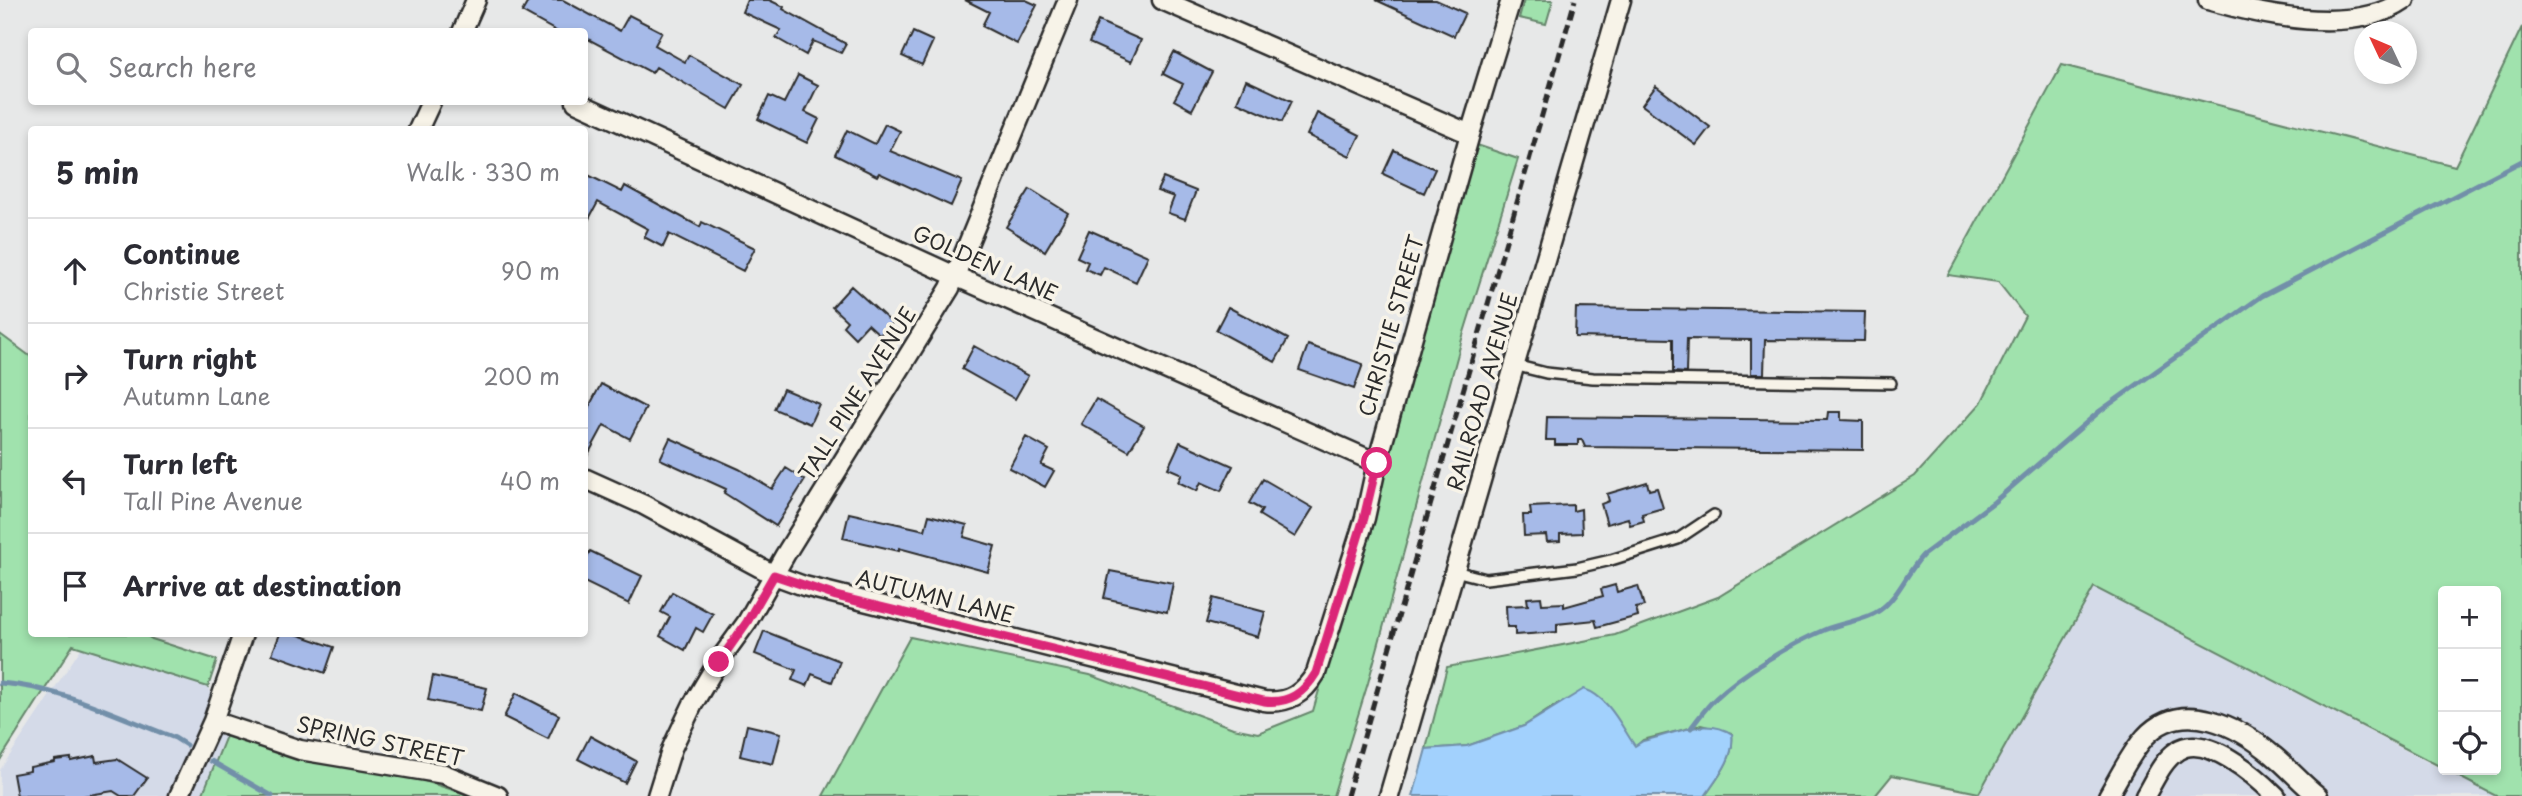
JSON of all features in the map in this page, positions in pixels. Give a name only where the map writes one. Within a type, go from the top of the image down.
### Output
[{"type":"street","points":[[464,28],[475,0]]},
{"type":"street","name":"TALL PINE AVENUE","points":[[657,796],[672,748],[693,704],[747,622],[945,297],[1068,0]]},
{"type":"street","points":[[1162,0],[1470,134]]},
{"type":"street","name":"CHRISTIE STREET","points":[[1293,698],[1303,691],[1316,673],[1364,518],[1377,463],[1470,134],[1511,0]]},
{"type":"street","name":"RAILROAD AVENUE","points":[[1389,796],[1621,0]]},
{"type":"street","points":[[2208,0],[2256,12],[2328,20],[2372,15],[2405,0]]},
{"type":"street","points":[[420,126],[430,105]]},
{"type":"street","name":"GOLDEN LANE","points":[[583,105],[955,276],[1377,463]]},
{"type":"street","name":"AUTUMN LANE","points":[[588,480],[644,505],[774,575],[836,596],[1264,701],[1293,698]]},
{"type":"street","points":[[179,796],[213,721],[242,637]]},
{"type":"street","points":[[2108,796],[2139,744],[2151,731],[2171,720],[2195,717],[2222,723],[2263,747],[2318,796]]},
{"type":"street","name":"SPRING STREET","points":[[213,721],[300,750],[444,774],[498,796]]},
{"type":"street","points":[[2145,796],[2167,760],[2181,748],[2191,745],[2209,749],[2242,766],[2276,796]]},
{"type":"lane","points":[[1514,365],[1546,373],[1593,378],[1891,383]]},
{"type":"lane","points":[[1455,571],[1486,579],[1577,568],[1678,539],[1714,514]]},
{"type":"shaded area","points":[[2094,587],[2438,767],[2438,775],[2453,775],[2496,796],[1978,796]]},
{"type":"shaded area","points":[[82,647],[208,687],[226,736],[202,796],[0,796],[0,770]]},
{"type":"green space","points":[[1524,0],[1553,0],[1546,24],[1519,18]]},
{"type":"green space","points":[[2522,27],[2522,796],[2496,796],[2456,775],[2501,775],[2501,586],[2438,586],[2438,765],[2094,587],[1979,793],[1892,775],[1875,796],[1705,796],[1728,759],[1732,733],[1701,725],[1643,740],[1635,747],[1606,704],[1559,703],[1524,726],[1467,746],[1426,749],[1447,667],[1615,635],[1718,597],[1915,476],[1981,403],[2025,316],[1998,282],[1948,275],[2062,65],[2455,166]]},
{"type":"green space","points":[[1477,145],[1518,159],[1462,339],[1368,683],[1333,796],[823,796],[910,637],[1090,675],[1233,728],[1258,733],[1313,711]]},
{"type":"green space","points":[[0,334],[28,355],[28,637],[149,637],[217,660],[208,687],[73,645],[0,760]]},
{"type":"green space","points":[[226,736],[317,762],[396,772],[472,796],[202,796]]},
{"type":"water","points":[[1584,689],[1601,698],[1635,746],[1643,741],[1700,727],[1722,729],[1732,734],[1728,759],[1705,796],[1413,796],[1426,749],[1467,746],[1524,726]]},
{"type":"building","points":[[529,0],[563,0],[620,31],[629,15],[662,32],[655,45],[685,62],[689,55],[743,85],[729,109],[656,67],[652,73],[588,39],[588,28],[551,28],[522,12]]},
{"type":"building","points":[[747,0],[769,0],[846,44],[841,53],[813,41],[806,55],[776,38],[781,30],[742,12]]},
{"type":"building","points":[[965,0],[1026,0],[1037,5],[1017,44],[982,26],[989,12]]},
{"type":"building","points":[[1376,0],[1436,0],[1465,13],[1454,36]]},
{"type":"building","points":[[1098,21],[1141,40],[1131,62],[1089,43]]},
{"type":"building","points":[[913,32],[933,41],[922,65],[902,56]]},
{"type":"building","points":[[1174,52],[1212,72],[1192,110],[1174,100],[1183,84],[1163,74]]},
{"type":"building","points":[[798,75],[818,85],[805,112],[819,119],[807,143],[758,119],[769,96],[784,103]]},
{"type":"building","points":[[1246,80],[1292,101],[1282,122],[1237,102]]},
{"type":"building","points":[[1656,86],[1710,127],[1696,145],[1642,105]]},
{"type":"building","points":[[1317,113],[1360,135],[1350,156],[1307,135]]},
{"type":"building","points":[[885,124],[900,131],[890,151],[962,181],[951,206],[879,173],[877,176],[835,155],[847,130],[875,144]]},
{"type":"building","points":[[1394,150],[1435,169],[1424,193],[1383,174]]},
{"type":"building","points":[[588,175],[622,192],[625,186],[700,227],[702,222],[755,248],[743,271],[669,234],[663,247],[644,237],[648,229],[598,202],[588,221]]},
{"type":"building","points":[[1163,178],[1196,191],[1185,219],[1168,213],[1174,197],[1157,191]]},
{"type":"building","points":[[1030,189],[1068,213],[1045,251],[1006,227]]},
{"type":"building","points":[[1089,230],[1148,256],[1136,282],[1104,267],[1100,275],[1085,269],[1088,262],[1077,257]]},
{"type":"building","points":[[851,286],[892,323],[880,335],[868,324],[855,338],[843,326],[847,321],[832,307]]},
{"type":"building","points":[[1228,307],[1288,339],[1275,362],[1216,330]]},
{"type":"building","points":[[1576,308],[1865,312],[1864,341],[1765,340],[1764,374],[1751,374],[1751,340],[1687,339],[1686,373],[1673,372],[1673,339],[1575,337]]},
{"type":"building","points":[[1308,345],[1363,364],[1354,389],[1299,370]]},
{"type":"building","points":[[974,346],[1028,376],[1015,399],[962,369]]},
{"type":"building","points":[[601,384],[646,408],[630,439],[604,425],[588,455],[588,408]]},
{"type":"building","points":[[783,389],[819,404],[810,424],[774,409]]},
{"type":"building","points":[[1096,399],[1144,426],[1129,451],[1081,424]]},
{"type":"building","points":[[1828,412],[1841,412],[1841,420],[1863,421],[1863,450],[1585,447],[1582,440],[1578,440],[1578,445],[1555,445],[1555,440],[1546,440],[1547,417],[1827,420]]},
{"type":"building","points":[[1026,437],[1049,450],[1041,465],[1054,471],[1045,487],[1009,468]]},
{"type":"building","points":[[670,438],[739,469],[772,489],[786,468],[805,480],[776,526],[724,493],[726,489],[660,459]]},
{"type":"building","points":[[1180,442],[1233,466],[1221,491],[1201,482],[1197,491],[1178,482],[1182,474],[1168,468]]},
{"type":"building","points":[[1263,479],[1313,508],[1295,537],[1259,515],[1262,510],[1249,503]]},
{"type":"building","points":[[1647,482],[1649,490],[1657,488],[1663,508],[1642,514],[1644,521],[1630,525],[1628,518],[1607,524],[1601,504],[1609,501],[1607,494]]},
{"type":"building","points":[[1573,505],[1573,511],[1581,509],[1582,533],[1560,534],[1560,541],[1547,542],[1546,535],[1524,536],[1523,515],[1531,515],[1530,507]]},
{"type":"building","points":[[849,513],[925,530],[929,515],[967,525],[964,537],[995,546],[988,572],[899,548],[899,551],[843,538]]},
{"type":"building","points":[[590,551],[642,576],[629,604],[588,584]]},
{"type":"building","points":[[1110,571],[1173,583],[1167,612],[1104,598]]},
{"type":"building","points":[[1615,585],[1617,592],[1638,586],[1644,606],[1636,608],[1638,616],[1597,627],[1595,620],[1557,624],[1557,632],[1515,635],[1515,627],[1507,627],[1506,606],[1528,605],[1527,598],[1541,597],[1542,604],[1564,603],[1564,607],[1603,596],[1601,589]]},
{"type":"building","points":[[672,592],[713,614],[703,632],[696,628],[685,650],[660,636],[670,617],[661,612]]},
{"type":"building","points":[[1213,598],[1265,612],[1258,637],[1206,623]]},
{"type":"building","points":[[764,631],[840,661],[832,682],[812,674],[807,686],[792,680],[796,670],[755,654]]},
{"type":"building","points":[[279,637],[305,637],[334,647],[325,673],[272,654]]},
{"type":"building","points":[[433,676],[487,688],[481,711],[428,700]]},
{"type":"building","points":[[516,693],[559,715],[548,739],[504,717]]},
{"type":"building","points":[[747,725],[781,733],[773,764],[740,756]]},
{"type":"building","points":[[590,736],[636,761],[625,783],[578,759]]},
{"type":"building","points":[[95,756],[96,762],[117,759],[147,778],[134,796],[121,796],[113,791],[83,796],[17,796],[13,774],[30,771],[30,767],[55,760],[71,758],[71,761]]},
{"type":"waterway","points":[[1691,728],[1715,699],[1767,660],[1824,630],[1867,617],[1880,610],[1923,555],[1994,502],[2100,411],[2262,296],[2522,161]]},
{"type":"waterway","points":[[0,683],[45,690],[67,697],[111,712],[186,745]]},
{"type":"waterway","points":[[211,761],[272,796]]},
{"type":"railway","points":[[1347,796],[1575,0]]},
{"type":"route","points":[[719,662],[747,622],[774,575],[836,596],[1264,701],[1293,698],[1303,691],[1316,673],[1364,518],[1377,463]]}]
